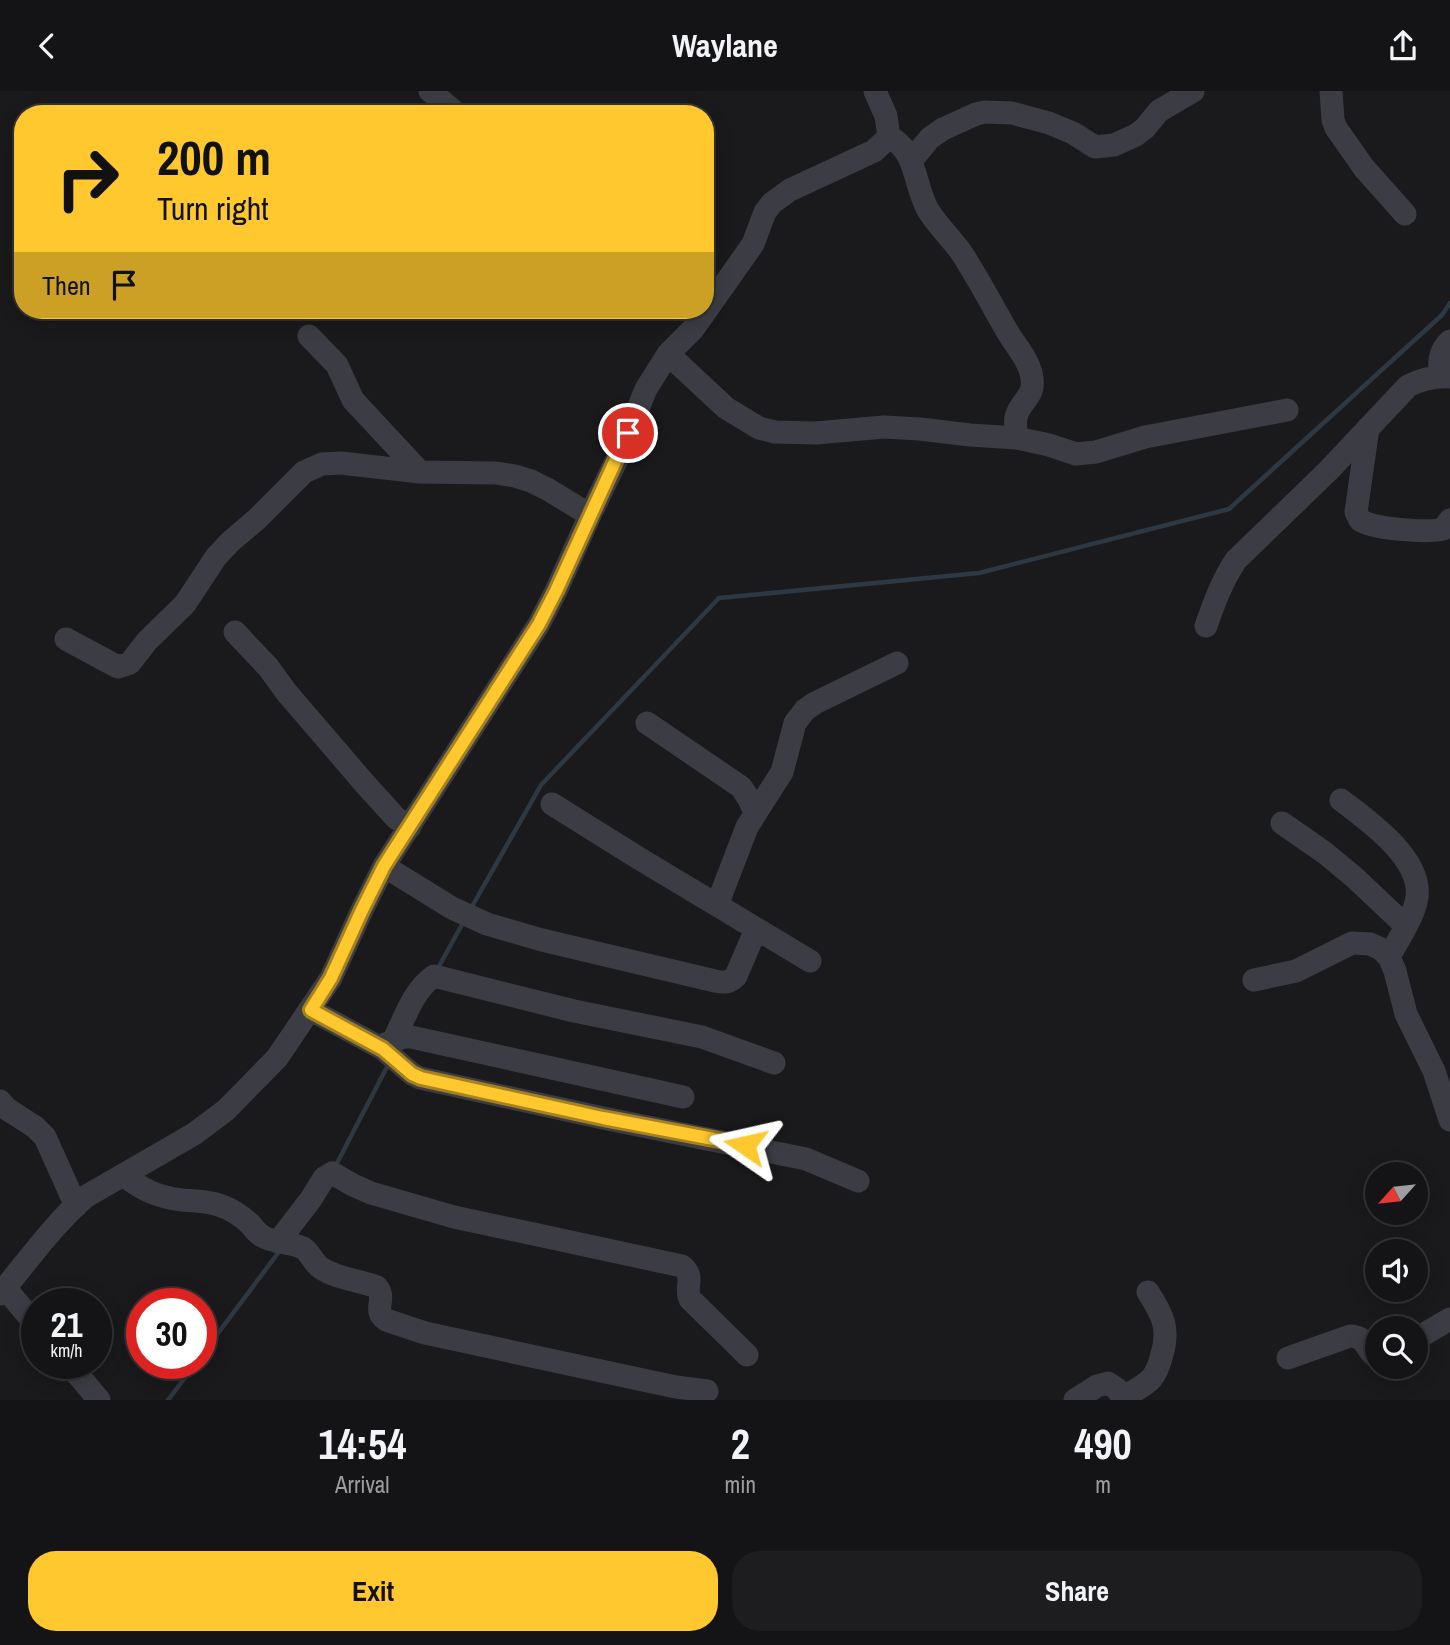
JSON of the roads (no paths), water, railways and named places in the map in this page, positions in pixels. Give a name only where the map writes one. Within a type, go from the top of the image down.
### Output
[{"type":"street","points":[[430,91],[446,105]]},
{"type":"street","points":[[875,91],[886,116],[889,137]]},
{"type":"street","points":[[911,161],[930,138],[943,129],[985,112],[1012,113],[1049,123],[1095,147],[1114,145],[1136,135],[1159,111],[1193,91]]},
{"type":"street","points":[[1331,91],[1336,128],[1364,168],[1405,214]]},
{"type":"street","points":[[889,137],[903,146],[911,161],[919,193],[928,209],[974,272],[1028,364],[1032,386],[1016,417],[1017,438]]},
{"type":"street","points":[[714,295],[752,244],[765,212],[772,203],[790,190],[874,151],[889,137]]},
{"type":"street","points":[[21,1310],[3,1291],[76,1206],[85,1197],[194,1134],[226,1110],[277,1058],[311,1010],[331,978],[384,866],[539,624],[619,455],[646,389],[668,354],[693,329],[699,319]]},
{"type":"street","points":[[309,336],[337,365],[353,400],[420,472]]},
{"type":"street","points":[[1206,627],[1217,594],[1236,560],[1328,471],[1408,386],[1422,379],[1445,377],[1440,357],[1450,341]]},
{"type":"street","points":[[668,354],[726,408],[759,428],[783,432],[816,433],[884,428],[1017,438],[1076,454],[1096,452],[1145,437],[1287,410]]},
{"type":"street","points":[[1367,428],[1356,512],[1360,520],[1371,525],[1426,531],[1443,529],[1450,520]]},
{"type":"street","points":[[66,639],[118,667],[130,663],[147,641],[185,604],[216,557],[304,472],[331,462],[420,472],[496,473],[515,476],[549,490],[590,515]]},
{"type":"street","points":[[235,632],[268,667],[373,793],[396,818],[410,827]]},
{"type":"street","points":[[717,905],[741,841],[755,813],[782,772],[795,723],[805,710],[815,703],[897,663]]},
{"type":"street","points":[[646,723],[737,783],[745,792],[755,813]]},
{"type":"street","points":[[1341,800],[1376,828],[1396,848],[1412,871],[1417,898],[1389,957]]},
{"type":"street","points":[[552,804],[810,961]]},
{"type":"street","points":[[1282,823],[1325,852],[1406,926]]},
{"type":"street","points":[[384,866],[452,908],[487,924],[542,940],[724,983],[736,976],[756,929]]},
{"type":"street","points":[[1254,980],[1296,971],[1352,943],[1370,944],[1381,949],[1389,957],[1395,971],[1406,1014],[1434,1071],[1450,1120]]},
{"type":"street","points":[[386,1044],[418,992],[434,977],[702,1037],[774,1063]]},
{"type":"street","points":[[311,1010],[386,1044],[393,1056],[412,1074],[421,1078],[806,1159],[858,1181]]},
{"type":"street","points":[[386,1044],[403,1037],[411,1037],[683,1097]]},
{"type":"street","points":[[0,1101],[45,1137],[76,1206]]},
{"type":"street","points":[[278,1242],[324,1178],[332,1173],[371,1193],[454,1217],[682,1266],[689,1276],[687,1294],[690,1299],[747,1355]]},
{"type":"street","points":[[123,1175],[153,1194],[182,1200],[206,1201],[227,1208],[244,1218],[258,1234],[272,1241],[306,1249],[317,1264],[328,1271],[377,1287],[381,1295],[381,1315],[396,1323],[425,1333],[676,1387],[707,1391]]},
{"type":"street","points":[[1075,1400],[1092,1388],[1108,1383],[1118,1389],[1124,1399],[1150,1380],[1157,1370],[1166,1331],[1148,1292]]},
{"type":"street","points":[[1428,1332],[1450,1319]]},
{"type":"street","points":[[1287,1358],[1350,1336],[1357,1336],[1365,1344]]},
{"type":"street","points":[[81,1379],[99,1400]]},
{"type":"waterway","points":[[470,910],[541,785],[719,598],[979,573],[1229,509],[1442,315],[1450,303]]},
{"type":"waterway","points":[[438,968],[464,921]]},
{"type":"waterway","points":[[335,1167],[389,1063]]},
{"type":"waterway","points":[[217,1335],[281,1249]]},
{"type":"waterway","points":[[168,1400],[184,1379]]}]
